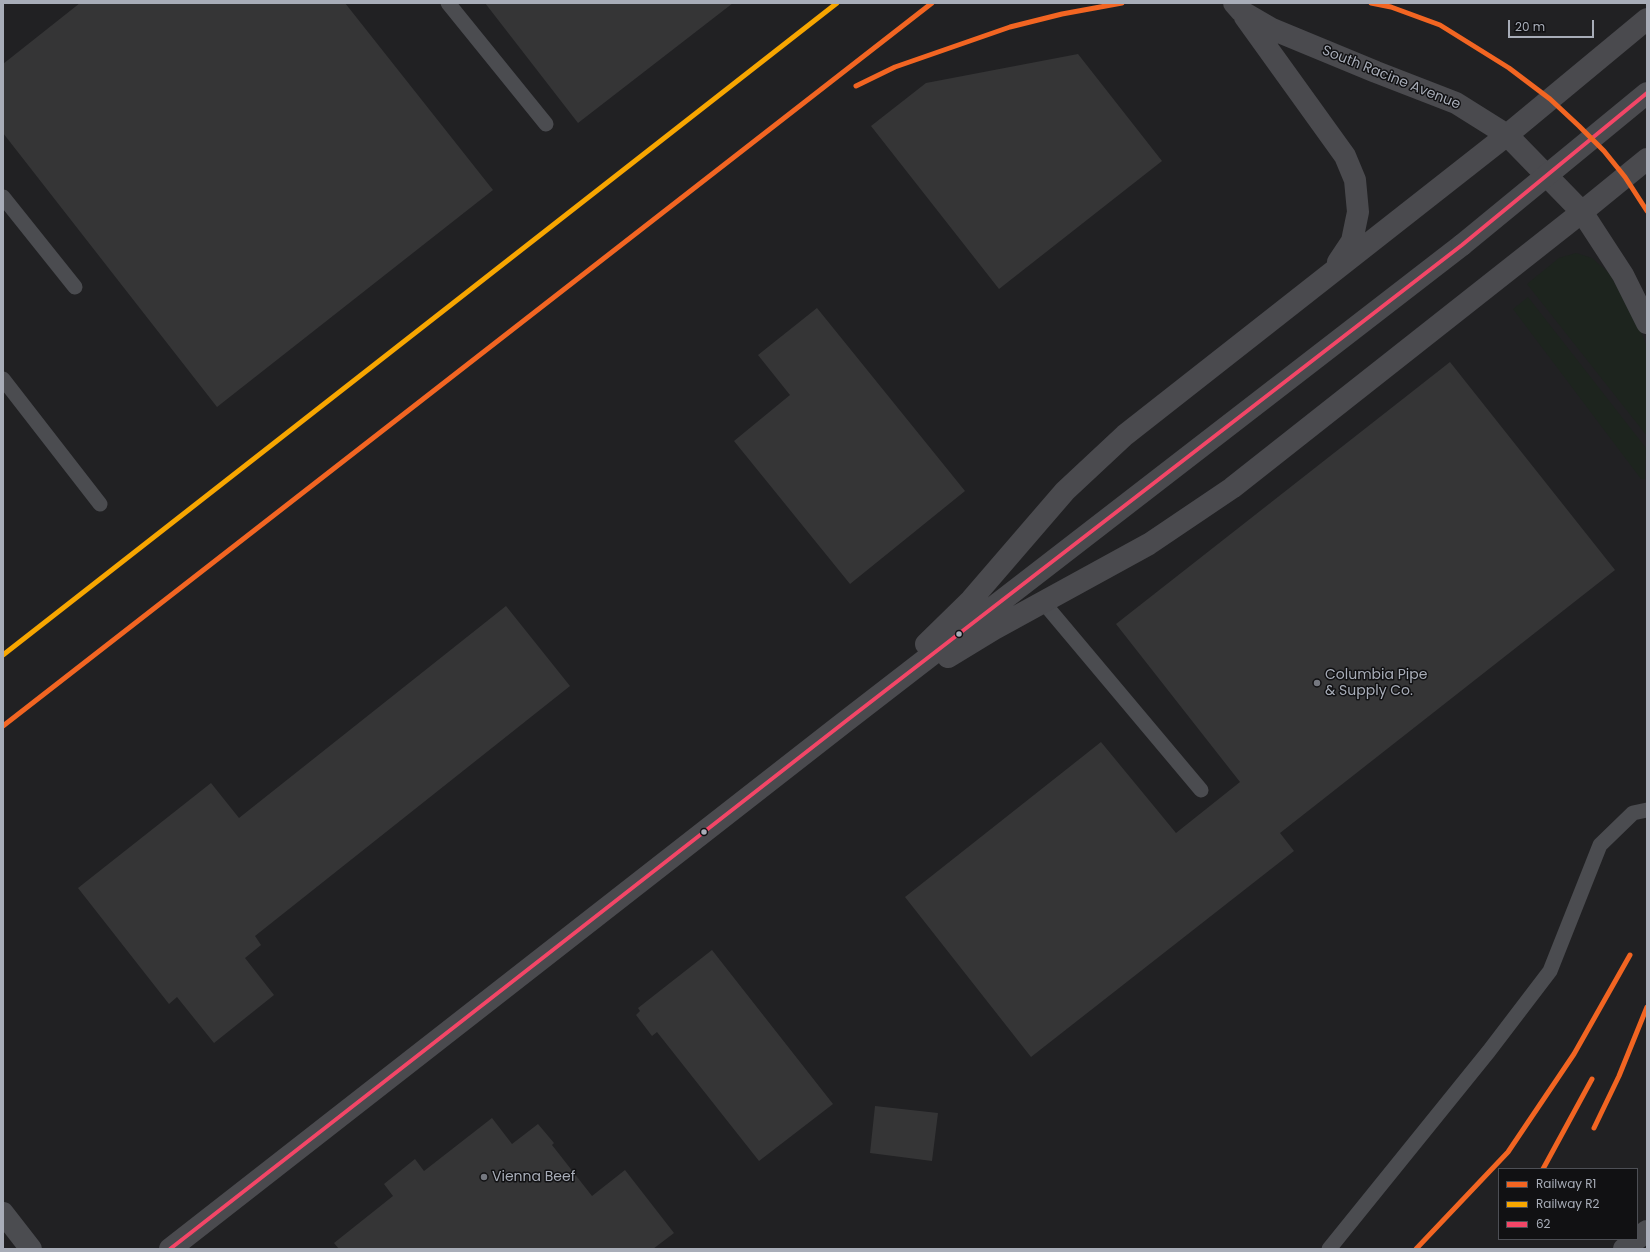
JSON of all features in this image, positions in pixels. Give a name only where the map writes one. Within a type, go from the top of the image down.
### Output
[{"type":"main road","name":"South Racine Avenue","points":[[1238,7],[1272,29],[1456,103],[1507,135],[1582,212],[1623,275],[1647,324]]},
{"type":"main road","points":[[1238,7],[1344,156],[1355,180],[1358,212],[1352,241],[1330,274]]},
{"type":"main road","points":[[846,721],[971,600],[1065,491],[1125,435],[1507,135],[1647,19]]},
{"type":"main road","points":[[170,1249],[846,721],[1462,245],[1647,93]]},
{"type":"main road","points":[[846,721],[987,633],[1149,544],[1232,488],[1647,159]]},
{"type":"street","points":[[3,1213],[31,1249]]},
{"type":"street","points":[[1638,1238],[1647,1231]]},
{"type":"street","points":[[1624,1249],[1636,1240]]},
{"type":"lane","points":[[448,3],[546,124]]},
{"type":"lane","points":[[3,197],[75,287]]},
{"type":"lane","points":[[3,379],[100,504]]},
{"type":"lane","points":[[1043,602],[1201,790]]},
{"type":"lane","points":[[1329,1249],[1489,1051],[1550,971],[1600,845],[1633,813],[1647,810]]},
{"type":"shaded area","points":[[3,3],[1647,3],[1647,1249],[3,1249]]},
{"type":"shaded area","points":[[1576,253],[1592,258],[1609,273],[1631,311],[1644,339],[1647,348],[1647,436],[1527,284],[1559,258]]},
{"type":"shaded area","points":[[1528,297],[1646,448],[1645,479],[1641,479],[1513,309]]},
{"type":"building","points":[[80,3],[345,3],[493,190],[217,407],[3,133],[3,64]]},
{"type":"building","points":[[485,3],[733,3],[578,123]]},
{"type":"building","points":[[1078,54],[1162,161],[999,289],[871,126],[926,83]]},
{"type":"building","points":[[817,308],[965,491],[850,584],[734,441],[790,395],[758,355]]},
{"type":"building","name":"Columbia Pipe & Supply Co.","points":[[1450,362],[1615,570],[1280,833],[1294,851],[1031,1057],[905,897],[1101,742],[1176,833],[1240,782],[1116,624]]},
{"type":"building","points":[[506,606],[570,686],[255,936],[261,945],[245,958],[274,995],[214,1043],[177,997],[169,1004],[78,888],[211,783],[239,818]]},
{"type":"building","points":[[712,950],[833,1104],[759,1161],[657,1032],[652,1036],[636,1015],[640,1011],[638,1008]]},
{"type":"building","points":[[875,1106],[938,1113],[932,1161],[870,1153]]},
{"type":"building","name":"Vienna Beef","points":[[492,1118],[512,1144],[538,1124],[554,1143],[552,1145],[592,1196],[625,1170],[674,1233],[653,1249],[339,1249],[334,1243],[393,1196],[384,1184],[415,1159],[424,1171]]},
{"type":"rail line","name":"R2","points":[[3,655],[837,3]]},
{"type":"rail line","name":"R1","points":[[3,726],[932,3]]},
{"type":"rail line","name":"R1","points":[[856,86],[895,67],[1010,27],[1062,14],[1122,3]]},
{"type":"rail line","name":"R1","points":[[1371,3],[1391,7],[1440,25],[1509,68],[1550,99],[1604,151],[1625,177],[1647,211]]},
{"type":"rail line","name":"R1","points":[[1416,1249],[1508,1152],[1574,1054],[1630,955]]},
{"type":"rail line","name":"R1","points":[[1594,1128],[1619,1076],[1647,1007]]},
{"type":"rail line","name":"R1","points":[[1544,1168],[1592,1079]]},
{"type":"transit line","name":"62","points":[[170,1249],[846,721],[1462,245],[1647,93]]},
{"type":"place","name":"Columbia Pipe & Supply Co.","points":[[1317,683]]},
{"type":"place","name":"Vienna Beef","points":[[484,1177]]}]
